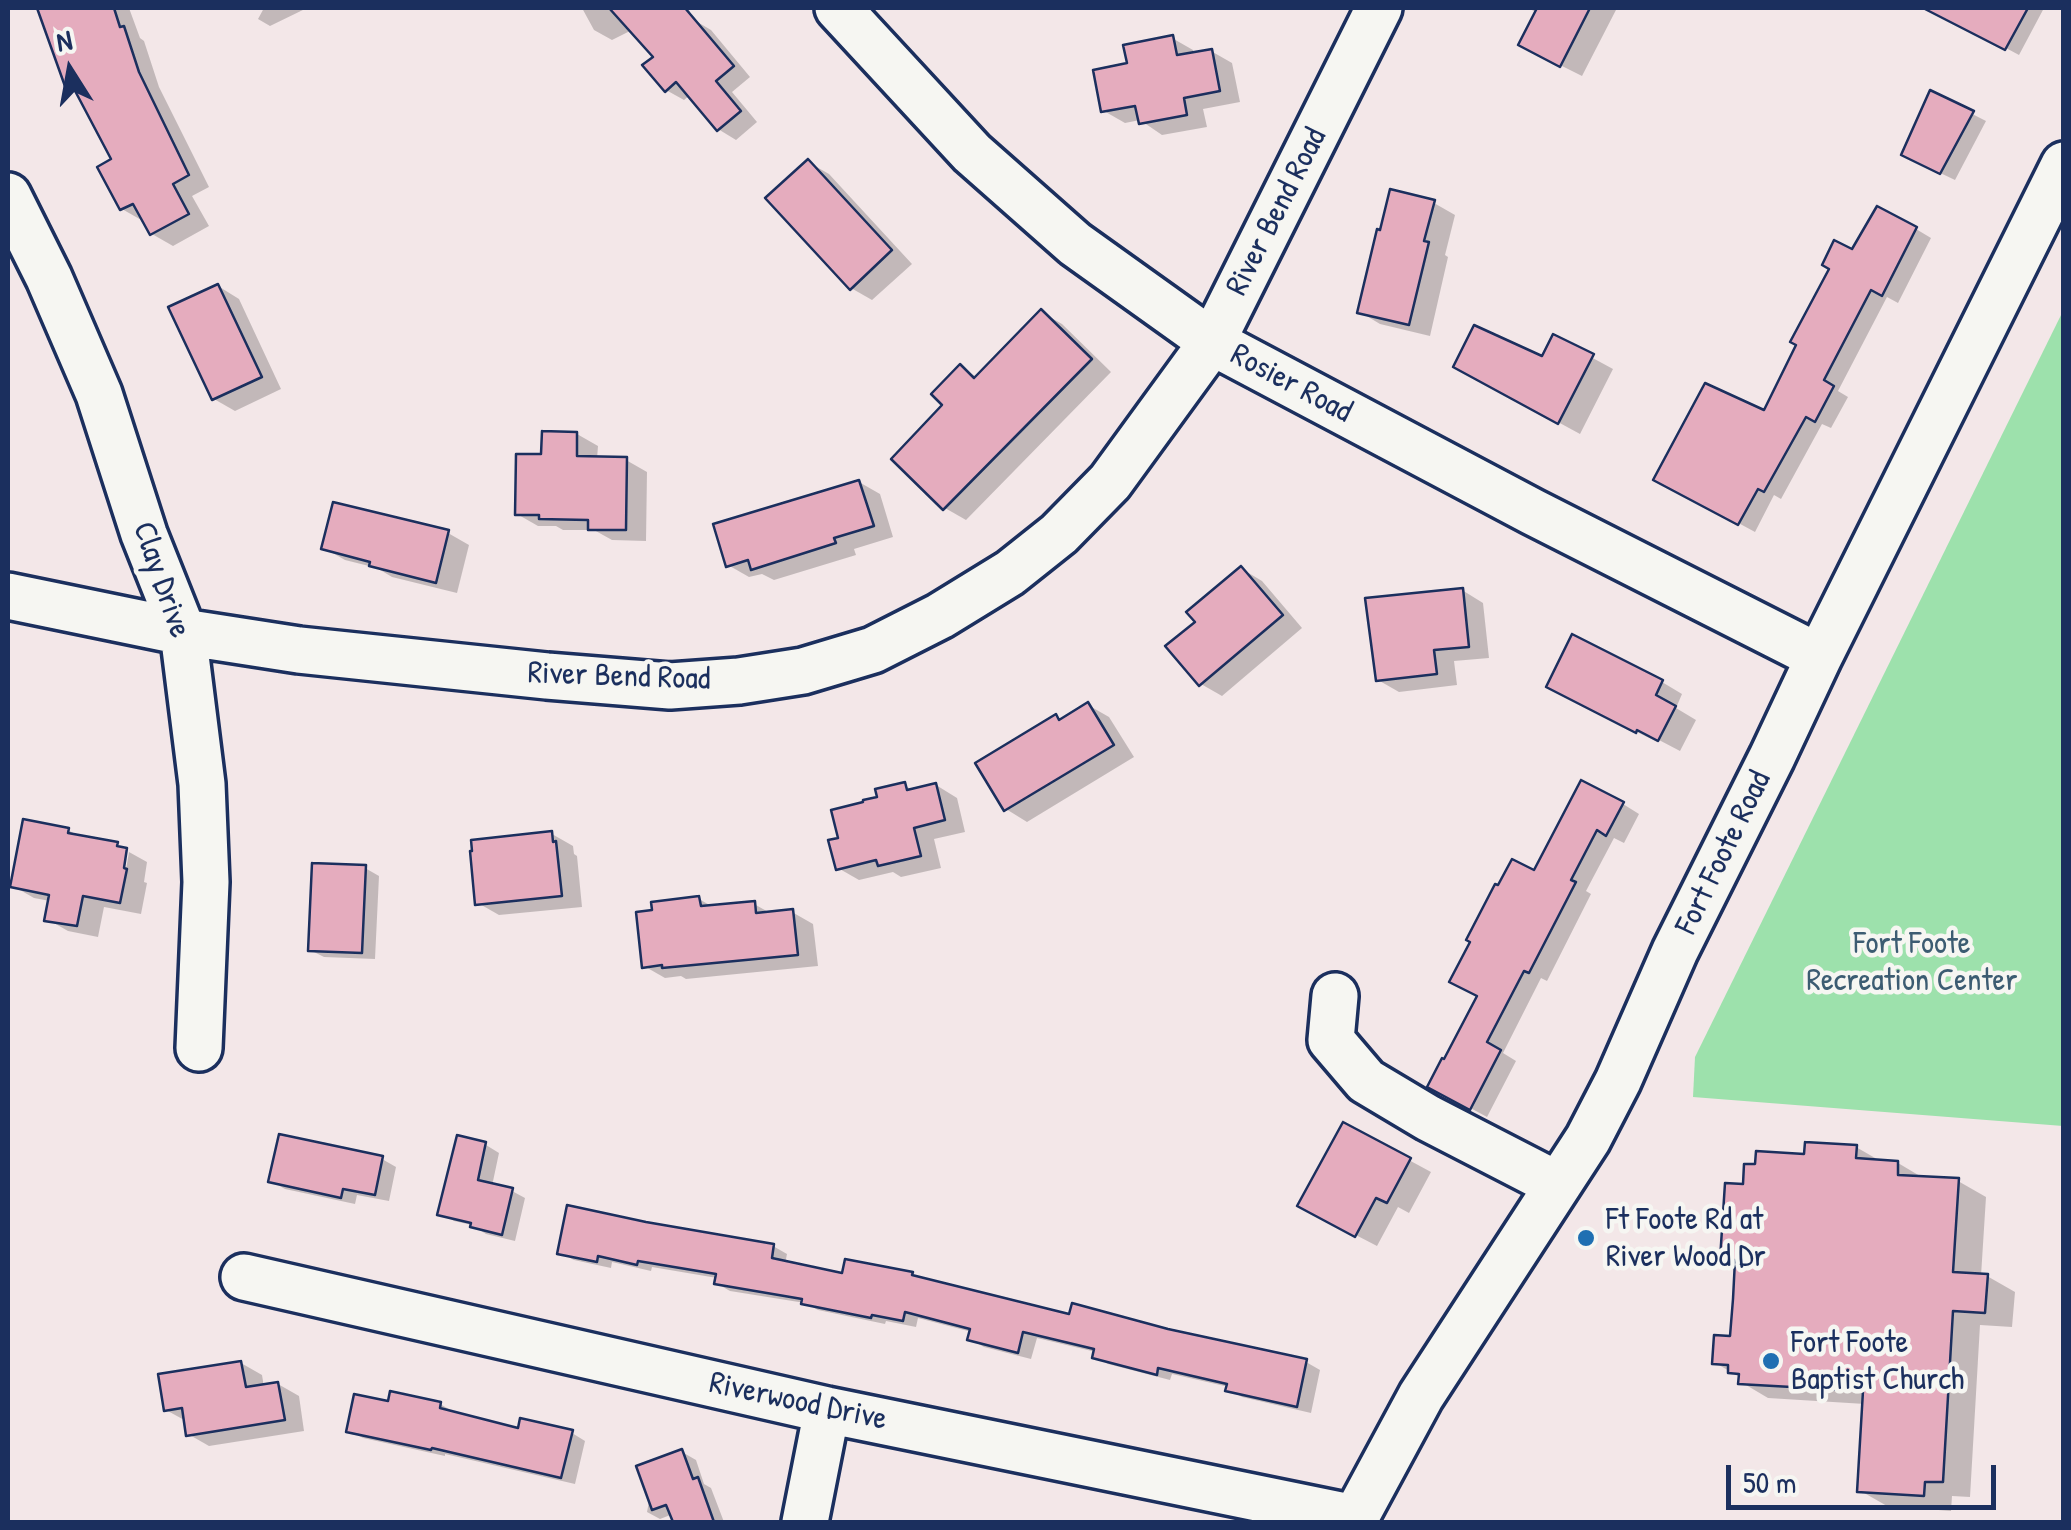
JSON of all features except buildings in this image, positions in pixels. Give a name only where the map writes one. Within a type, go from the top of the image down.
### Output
[{"type":"street","name":"Rosier Road","points":[[838,8],[972,153],[1076,244],[1212,342],[1533,512],[1819,657]]},
{"type":"street","name":"River Bend Road","points":[[8,596],[183,632],[337,654],[670,686],[803,671],[873,650],[1010,574],[1059,534],[1110,482],[1212,342],[1379,8]]},
{"type":"street","name":"Fort Foote Road","points":[[1354,1520],[1421,1396],[1588,1139],[1618,1082],[1675,951],[2064,165]]},
{"type":"street","name":"Clay Drive","points":[[8,196],[49,278],[99,394],[144,534],[183,632],[202,784],[206,882],[199,1048]]},
{"type":"street","points":[[1336,996],[1331,1040],[1366,1081],[1428,1118],[1558,1185]]},
{"type":"street","name":"Riverwood Drive","points":[[244,1277],[827,1410],[1354,1520]]},
{"type":"street","points":[[804,1522],[827,1410]]},
{"type":"green space","name":"Fort Foote Recreation Center","points":[[2063,311],[2063,1126],[1693,1097],[1695,1057]]},
{"type":"place","name":"Ft Foote Rd at River Wood Dr","points":[[1586,1238]]},
{"type":"place","name":"Fort Foote Baptist Church","points":[[1771,1361]]}]
